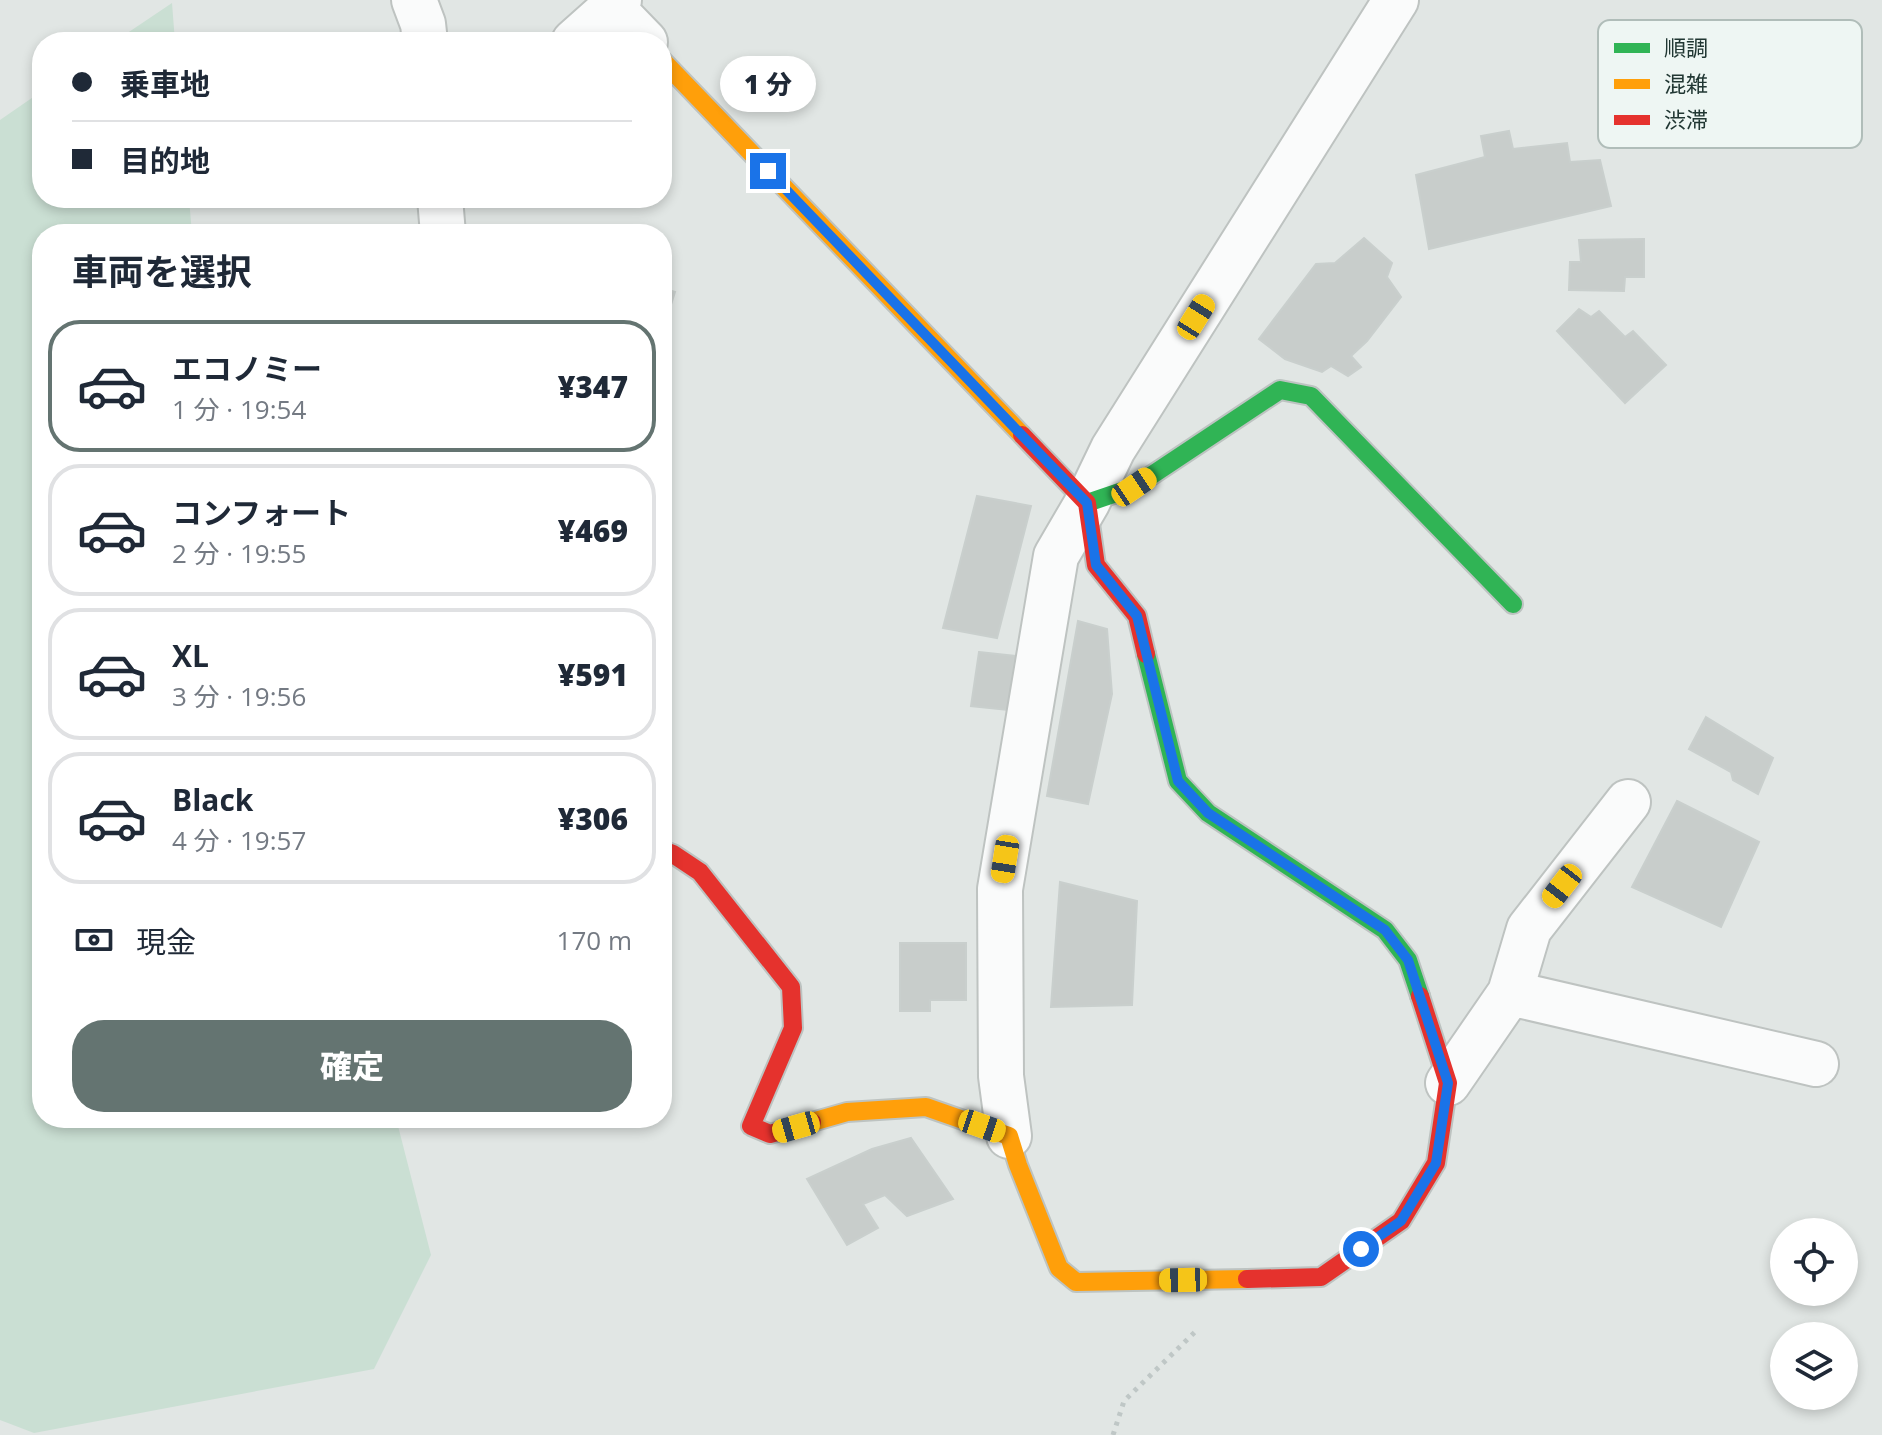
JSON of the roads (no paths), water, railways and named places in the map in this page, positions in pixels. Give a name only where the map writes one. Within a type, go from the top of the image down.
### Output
[{"type":"street","points":[[414,0],[424,32]]},
{"type":"street","points":[[1396,0],[1113,449],[1087,503],[1056,556],[1000,889],[1001,1076],[1009,1136],[1059,1268],[1076,1282],[1321,1277],[1401,1221],[1436,1163],[1448,1083],[1510,993],[1529,929],[1628,802]]},
{"type":"street","points":[[585,32],[615,4],[637,32]]},
{"type":"street","points":[[672,70],[1087,503],[1096,565],[1137,616],[1178,781],[1208,813],[1385,930],[1408,960],[1448,1083]]},
{"type":"street","points":[[1087,503],[1134,487],[1280,390],[1311,396],[1513,604]]},
{"type":"street","points":[[672,854],[700,872],[791,987],[793,1028],[751,1126],[770,1134],[847,1112],[926,1107],[1009,1136]]},
{"type":"street","points":[[1510,993],[1816,1064]]}]
